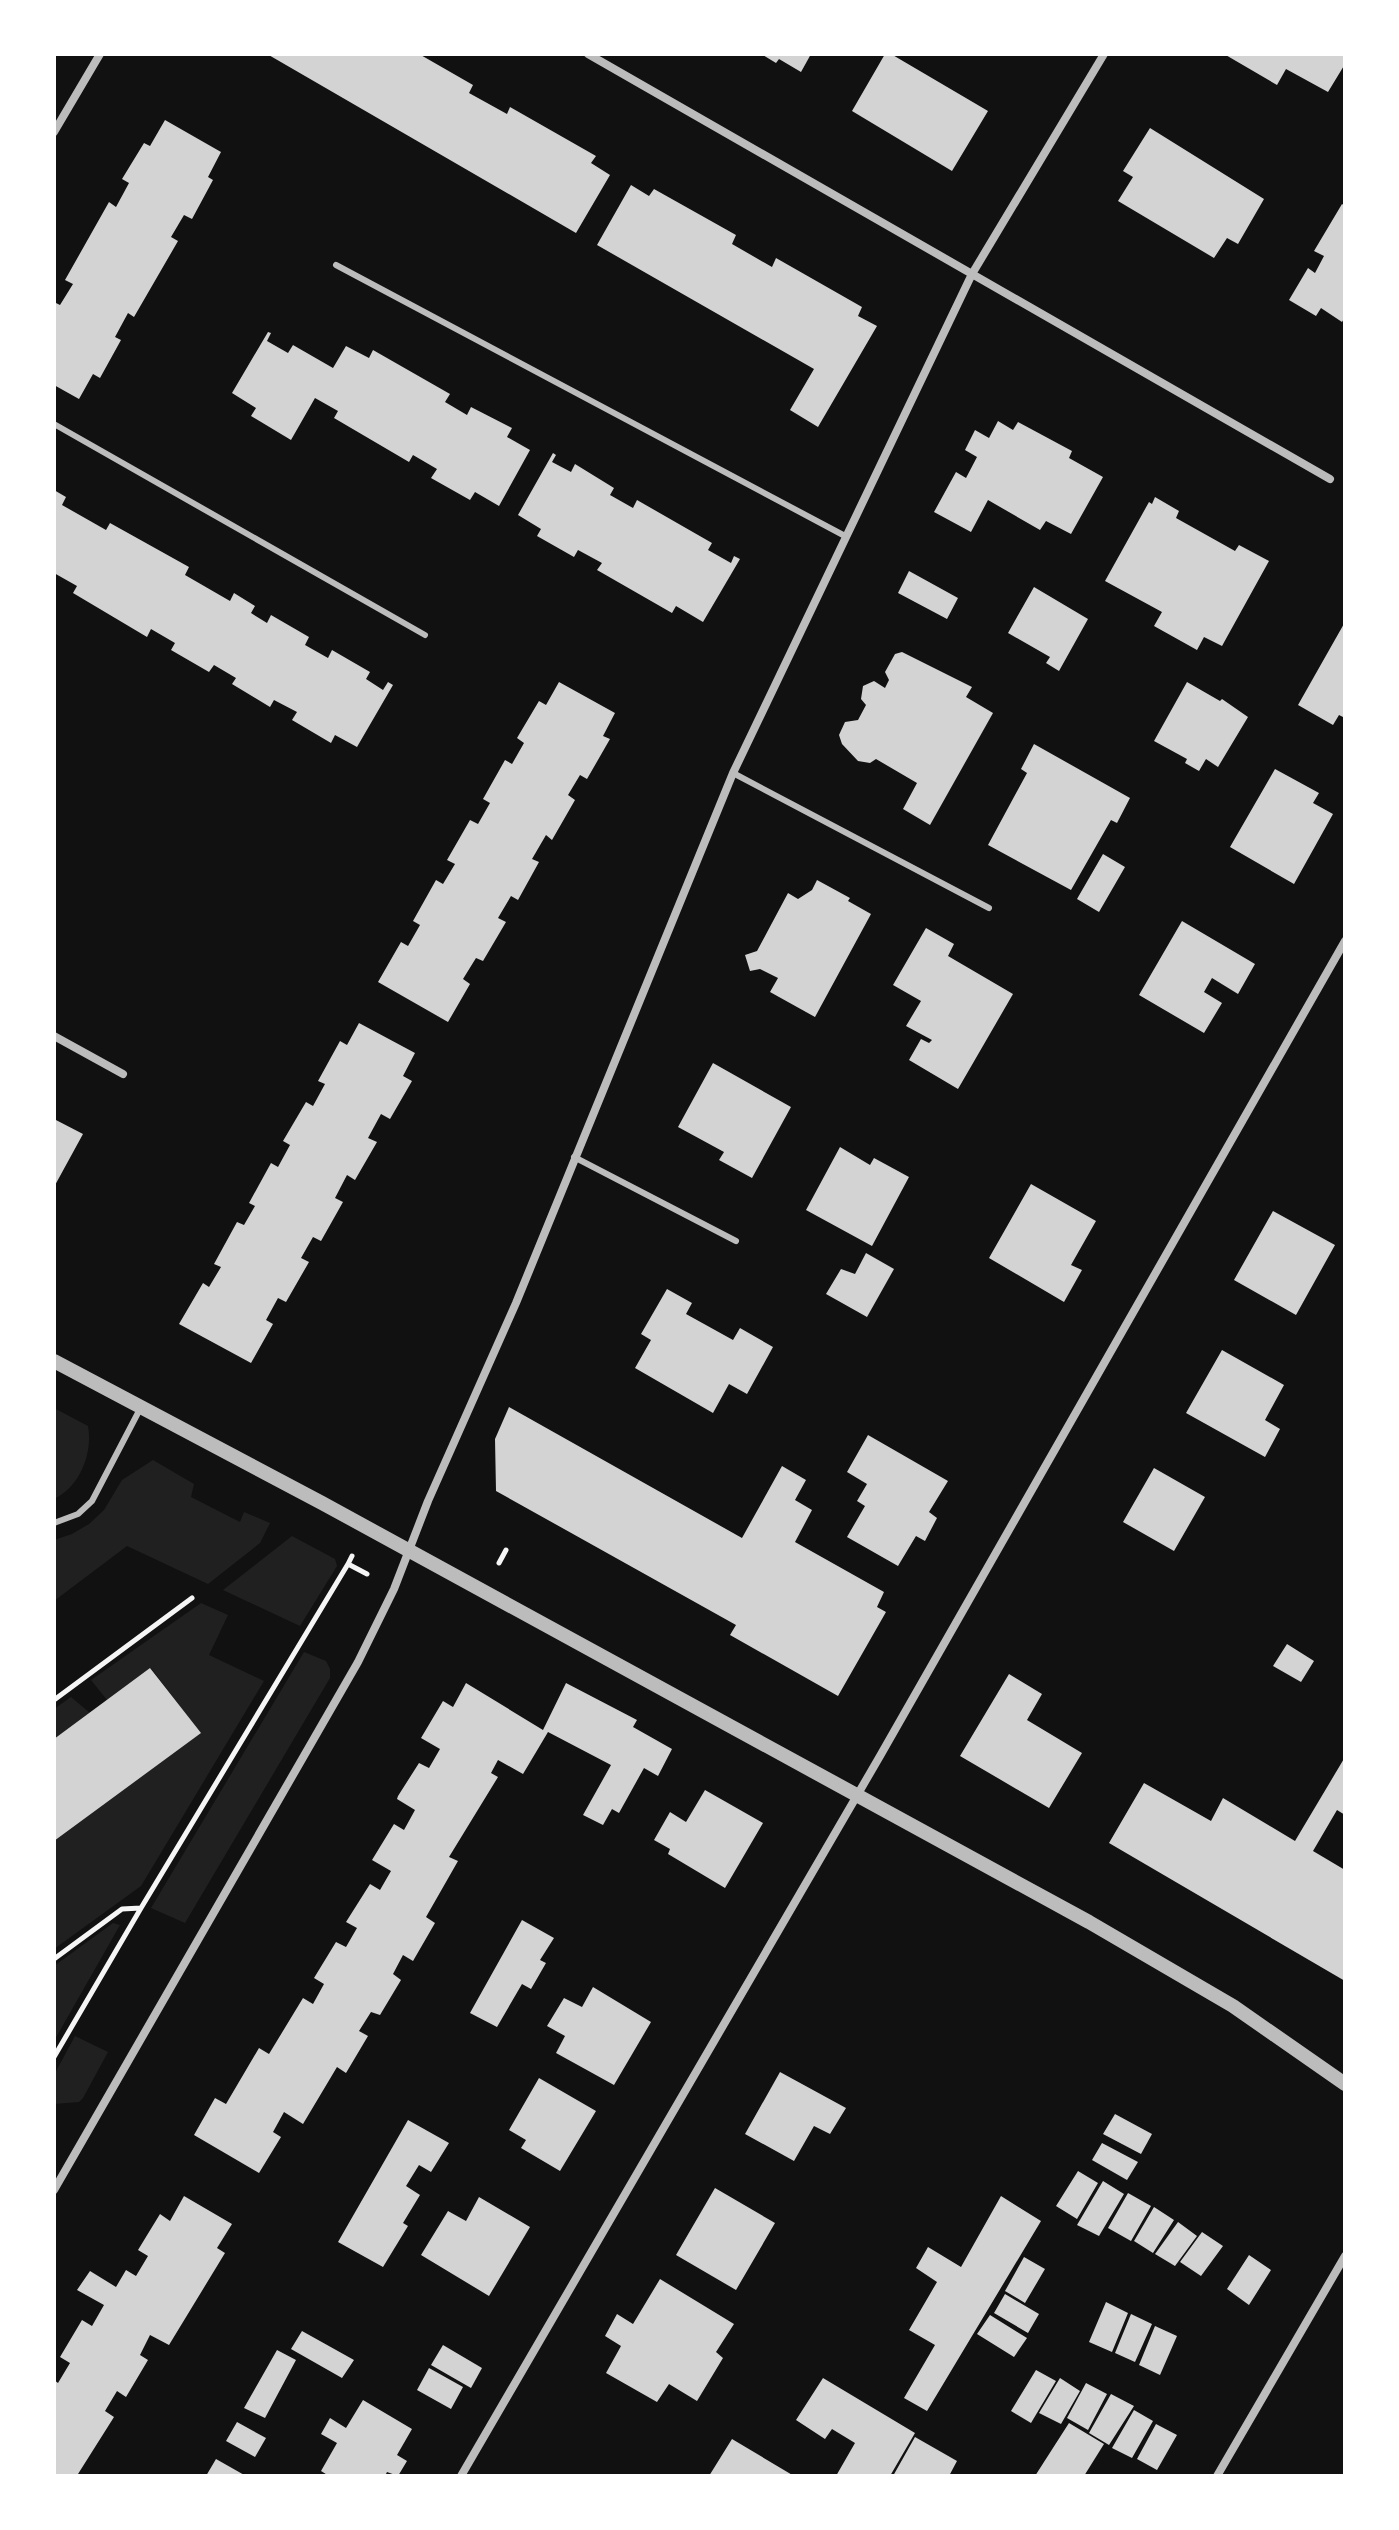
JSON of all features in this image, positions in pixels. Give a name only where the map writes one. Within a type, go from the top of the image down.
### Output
[{"type":"street","points":[[54,132],[100,54]]},
{"type":"street","points":[[588,54],[1330,479]]},
{"type":"street","points":[[54,2190],[358,1662],[394,1589],[516,1303],[733,773],[972,274],[1104,54]]},
{"type":"street","points":[[461,2476],[857,1794],[1345,941]]},
{"type":"street","points":[[54,1036],[123,1074]]},
{"type":"street","points":[[54,1361],[409,1550],[1089,1922],[1233,2006],[1345,2084]]},
{"type":"street","points":[[1217,2476],[1345,2256]]},
{"type":"lane","points":[[336,265],[845,536]]},
{"type":"lane","points":[[54,424],[425,635]]},
{"type":"lane","points":[[733,773],[989,908]]},
{"type":"lane","points":[[574,1157],[736,1241]]},
{"type":"lane","points":[[54,1523],[78,1514],[92,1501],[141,1407]]},
{"type":"path","points":[[54,2057],[348,1564]]},
{"type":"path","points":[[54,1700],[192,1598]]},
{"type":"path","points":[[54,1959],[122,1909],[141,1908]]},
{"type":"shaded area","points":[[54,1408],[88,1426],[89,1436],[86,1458],[78,1478],[54,1499]]},
{"type":"shaded area","points":[[153,1460],[194,1484],[191,1497],[240,1522],[244,1512],[270,1523],[260,1543],[208,1584],[127,1546],[54,1601],[54,1540],[89,1524],[104,1510],[122,1480]]},
{"type":"shaded area","points":[[292,1536],[335,1559],[337,1566],[300,1626],[223,1590]]},
{"type":"shaded area","points":[[201,1603],[228,1615],[209,1655],[264,1681],[141,1886],[54,1949],[54,1841],[200,1733],[151,1668],[107,1700],[91,1680]]},
{"type":"shaded area","points":[[304,1652],[326,1661],[330,1678],[185,1923],[151,1908]]},
{"type":"shaded area","points":[[71,1697],[90,1713],[54,1739],[54,1709]]},
{"type":"shaded area","points":[[113,1923],[120,1925],[54,2041],[54,1966]]},
{"type":"shaded area","points":[[75,2036],[108,2052],[79,2102],[54,2104],[54,2075]]},
{"type":"building","points":[[267,54],[419,54],[473,85],[469,93],[507,114],[510,107],[596,156],[591,163],[610,175],[576,233]]},
{"type":"building","points":[[761,54],[811,54],[801,72],[779,59],[776,63]]},
{"type":"building","points":[[885,54],[891,54],[988,111],[952,171],[852,111]]},
{"type":"building","points":[[1224,54],[1345,54],[1345,64],[1328,92],[1286,69],[1277,85]]},
{"type":"building","points":[[165,120],[221,152],[208,177],[213,180],[192,219],[184,215],[171,237],[178,241],[134,317],[128,313],[115,337],[121,340],[100,378],[93,374],[79,399],[54,385],[54,302],[60,305],[73,284],[65,280],[109,202],[116,207],[129,183],[122,179],[144,143],[150,146]]},
{"type":"building","points":[[1150,128],[1264,199],[1238,244],[1227,238],[1214,258],[1118,201],[1133,177],[1123,171]]},
{"type":"building","points":[[631,185],[649,196],[654,189],[736,235],[732,244],[772,267],[776,258],[862,307],[858,316],[877,326],[818,427],[790,410],[814,369],[597,245]]},
{"type":"building","points":[[1342,204],[1345,206],[1345,317],[1342,322],[1321,308],[1316,316],[1289,300],[1308,268],[1315,273],[1324,256],[1314,251]]},
{"type":"building","points":[[268,332],[271,333],[267,341],[288,353],[293,345],[333,368],[346,346],[369,358],[373,350],[450,394],[445,402],[467,415],[471,407],[512,428],[507,437],[530,450],[499,506],[475,492],[470,500],[431,478],[437,469],[413,455],[409,462],[334,418],[338,411],[315,398],[291,440],[251,416],[256,408],[232,393]]},
{"type":"building","points":[[998,421],[1013,430],[1018,422],[1072,451],[1069,458],[1103,477],[1071,534],[1046,521],[1040,530],[988,500],[971,532],[934,512],[956,472],[966,478],[977,457],[965,450],[975,430],[989,438]]},
{"type":"building","points":[[553,453],[556,455],[552,462],[571,472],[575,464],[614,488],[610,495],[633,508],[637,500],[712,543],[708,550],[731,563],[734,556],[740,559],[703,622],[676,606],[672,613],[597,570],[602,563],[578,550],[574,557],[537,536],[541,529],[518,515]]},
{"type":"building","points":[[54,490],[66,497],[62,505],[106,530],[110,523],[189,567],[185,575],[230,601],[234,593],[255,606],[251,613],[267,623],[271,615],[309,637],[305,645],[328,658],[332,650],[370,672],[366,679],[383,690],[388,682],[393,685],[357,747],[335,735],[331,743],[292,720],[297,712],[274,700],[270,707],[232,684],[236,678],[214,665],[209,672],[171,650],[175,643],[151,629],[147,637],[73,593],[77,586],[54,573]]},
{"type":"building","points":[[1155,497],[1179,511],[1176,518],[1235,551],[1239,545],[1269,561],[1222,646],[1204,637],[1197,650],[1154,626],[1162,612],[1105,581],[1149,502],[1152,504]]},
{"type":"building","points":[[909,571],[958,598],[947,619],[898,593]]},
{"type":"building","points":[[1034,587],[1088,619],[1059,671],[1046,663],[1050,657],[1008,633]]},
{"type":"building","points":[[1345,622],[1345,718],[1339,715],[1333,725],[1298,705]]},
{"type":"building","points":[[902,652],[972,687],[966,697],[993,713],[930,825],[903,809],[917,783],[876,759],[870,763],[858,761],[842,744],[839,735],[845,722],[858,720],[866,705],[861,699],[863,686],[874,681],[885,688],[889,680],[885,672],[895,654]]},
{"type":"building","points":[[559,682],[615,713],[603,736],[610,739],[587,779],[580,775],[568,795],[575,800],[552,840],[546,835],[532,859],[539,862],[518,900],[511,896],[498,918],[506,922],[483,961],[476,958],[463,979],[470,984],[448,1022],[378,982],[401,942],[408,946],[420,925],[413,921],[436,880],[443,884],[455,864],[447,860],[470,820],[478,824],[490,803],[483,799],[505,760],[512,764],[524,743],[517,738],[539,701],[546,705]]},
{"type":"building","points":[[1187,682],[1220,701],[1222,699],[1248,717],[1218,767],[1206,759],[1199,771],[1185,763],[1187,759],[1154,741]]},
{"type":"building","points":[[1034,744],[1130,798],[1117,823],[1111,820],[1071,890],[988,845],[1027,773],[1021,769]]},
{"type":"building","points":[[1275,769],[1319,793],[1313,803],[1333,814],[1294,884],[1230,847]]},
{"type":"building","points":[[1103,854],[1125,867],[1099,912],[1077,899]]},
{"type":"building","points":[[817,880],[871,914],[815,1017],[770,992],[778,978],[760,969],[750,971],[745,955],[757,951],[788,893],[798,899],[812,890]]},
{"type":"building","points":[[1182,921],[1255,964],[1238,994],[1212,978],[1204,992],[1222,1003],[1204,1033],[1139,995]]},
{"type":"building","points":[[926,928],[954,944],[948,956],[1013,994],[958,1089],[909,1060],[921,1039],[929,1043],[932,1040],[906,1026],[921,1001],[893,985]]},
{"type":"building","points":[[359,1023],[415,1053],[403,1076],[412,1081],[390,1119],[381,1114],[368,1138],[377,1142],[355,1180],[347,1175],[335,1198],[343,1202],[321,1241],[313,1237],[301,1258],[309,1262],[286,1302],[278,1298],[266,1320],[273,1324],[251,1363],[179,1324],[203,1283],[209,1287],[221,1267],[214,1264],[237,1222],[244,1225],[255,1206],[249,1203],[271,1163],[278,1167],[290,1145],[283,1141],[306,1102],[313,1106],[325,1084],[318,1081],[340,1041],[347,1045]]},
{"type":"building","points":[[713,1063],[791,1107],[752,1178],[719,1160],[724,1152],[678,1127]]},
{"type":"building","points":[[54,1119],[83,1134],[54,1187]]},
{"type":"building","points":[[840,1147],[870,1165],[874,1158],[909,1177],[872,1246],[806,1210]]},
{"type":"building","points":[[1031,1184],[1096,1221],[1071,1265],[1082,1270],[1064,1302],[989,1258]]},
{"type":"building","points":[[1273,1211],[1335,1245],[1296,1315],[1234,1280]]},
{"type":"building","points":[[866,1253],[894,1269],[867,1317],[826,1294],[841,1269],[855,1274]]},
{"type":"building","points":[[667,1289],[692,1303],[686,1314],[733,1340],[740,1328],[773,1347],[747,1394],[729,1384],[713,1413],[635,1368],[651,1340],[641,1334]]},
{"type":"building","points":[[1222,1350],[1284,1385],[1265,1420],[1280,1429],[1265,1457],[1186,1413]]},
{"type":"building","points":[[509,1407],[742,1538],[782,1466],[806,1480],[795,1500],[812,1510],[795,1542],[884,1592],[877,1607],[886,1612],[838,1696],[730,1635],[736,1625],[496,1491],[495,1439]]},
{"type":"building","points":[[868,1435],[948,1481],[929,1512],[937,1518],[925,1541],[916,1536],[898,1566],[847,1537],[865,1506],[857,1501],[867,1484],[847,1472]]},
{"type":"building","points":[[1154,1468],[1205,1497],[1174,1551],[1123,1522]]},
{"type":"building","points":[[1287,1644],[1314,1661],[1301,1682],[1273,1666]]},
{"type":"building","points":[[150,1668],[201,1733],[54,1841],[54,1739]]},
{"type":"building","points":[[1009,1674],[1042,1694],[1027,1720],[1082,1753],[1049,1808],[960,1756]]},
{"type":"building","points":[[466,1683],[543,1730],[566,1683],[637,1720],[633,1727],[672,1749],[658,1776],[644,1768],[619,1813],[612,1809],[603,1825],[583,1815],[611,1765],[548,1732],[523,1774],[498,1760],[491,1773],[498,1777],[449,1857],[458,1861],[426,1917],[435,1923],[413,1961],[403,1955],[393,1974],[401,1980],[380,2015],[371,2012],[359,2031],[368,2036],[346,2073],[337,2067],[303,2124],[284,2112],[273,2132],[281,2137],[259,2173],[194,2135],[215,2098],[226,2104],[259,2048],[269,2054],[303,1998],[313,2004],[324,1984],[314,1978],[336,1942],[346,1947],[357,1928],[346,1922],[370,1884],[380,1890],[391,1871],[372,1860],[394,1824],[404,1830],[415,1810],[397,1799],[398,1796],[419,1763],[429,1768],[440,1749],[421,1738],[443,1701],[453,1707]]},
{"type":"building","points":[[1345,1757],[1345,1815],[1337,1810],[1313,1851],[1345,1870],[1345,1981],[1109,1843],[1144,1783],[1211,1821],[1223,1798],[1295,1841]]},
{"type":"building","points":[[705,1790],[763,1823],[725,1888],[668,1854],[670,1849],[654,1840],[670,1812],[686,1822]]},
{"type":"building","points":[[522,1920],[554,1938],[540,1960],[546,1963],[531,1989],[522,1984],[497,2027],[470,2013]]},
{"type":"building","points":[[593,1987],[651,2022],[614,2085],[556,2053],[565,2036],[547,2026],[564,1998],[582,2007]]},
{"type":"building","points":[[780,2072],[846,2108],[830,2134],[814,2126],[794,2161],[745,2134]]},
{"type":"building","points":[[539,2078],[596,2111],[560,2171],[521,2148],[526,2140],[509,2130]]},
{"type":"building","points":[[1115,2114],[1152,2134],[1141,2154],[1103,2134]]},
{"type":"building","points":[[408,2120],[449,2143],[431,2172],[419,2165],[406,2186],[420,2195],[403,2223],[408,2226],[383,2267],[338,2242]]},
{"type":"building","points":[[1102,2143],[1138,2162],[1127,2180],[1092,2160]]},
{"type":"building","points":[[1078,2171],[1098,2183],[1077,2219],[1056,2206]]},
{"type":"building","points":[[1103,2181],[1124,2194],[1099,2236],[1077,2225]]},
{"type":"building","points":[[715,2188],[775,2223],[736,2290],[676,2255]]},
{"type":"building","points":[[1128,2193],[1151,2206],[1131,2241],[1108,2228]]},
{"type":"building","points":[[184,2196],[232,2224],[217,2248],[225,2253],[169,2345],[150,2335],[140,2355],[148,2360],[126,2397],[117,2391],[105,2411],[114,2417],[78,2474],[83,2476],[54,2476],[54,2380],[58,2383],[70,2363],[60,2357],[82,2320],[92,2326],[104,2305],[77,2290],[90,2271],[116,2287],[126,2270],[136,2276],[148,2256],[138,2250],[160,2214],[170,2221]]},
{"type":"building","points":[[1001,2196],[1041,2221],[927,2411],[904,2398],[935,2345],[909,2330],[937,2282],[916,2268],[928,2247],[961,2267]]},
{"type":"building","points":[[479,2197],[530,2227],[489,2296],[421,2255],[448,2211],[466,2221]]},
{"type":"building","points":[[1154,2207],[1174,2220],[1153,2253],[1134,2241]]},
{"type":"building","points":[[1178,2222],[1197,2236],[1175,2266],[1155,2254]]},
{"type":"building","points":[[1202,2232],[1223,2246],[1201,2276],[1180,2262]]},
{"type":"building","points":[[1249,2255],[1271,2270],[1249,2305],[1227,2289]]},
{"type":"building","points":[[1024,2257],[1045,2269],[1025,2303],[1005,2291]]},
{"type":"building","points":[[660,2279],[734,2324],[716,2352],[723,2358],[697,2401],[669,2384],[657,2402],[606,2373],[621,2346],[605,2336],[617,2314],[633,2324]]},
{"type":"building","points":[[1005,2294],[1039,2314],[1028,2333],[994,2313]]},
{"type":"building","points":[[1106,2302],[1128,2313],[1112,2352],[1089,2342]]},
{"type":"building","points":[[1131,2314],[1152,2324],[1135,2362],[1115,2353]]},
{"type":"building","points":[[990,2315],[1027,2338],[1014,2357],[977,2334]]},
{"type":"building","points":[[1155,2326],[1177,2336],[1160,2375],[1139,2365]]},
{"type":"building","points":[[302,2331],[354,2360],[342,2378],[291,2349]]},
{"type":"building","points":[[443,2345],[482,2368],[471,2388],[431,2365]]},
{"type":"building","points":[[277,2350],[296,2360],[265,2418],[244,2408]]},
{"type":"building","points":[[429,2368],[463,2387],[451,2409],[417,2390]]},
{"type":"building","points":[[1036,2370],[1056,2381],[1031,2423],[1011,2411]]},
{"type":"building","points":[[823,2378],[915,2433],[890,2476],[836,2476],[855,2443],[832,2429],[825,2439],[796,2420]]},
{"type":"building","points":[[1060,2378],[1080,2391],[1061,2424],[1039,2413]]},
{"type":"building","points":[[1086,2383],[1107,2394],[1088,2430],[1067,2418]]},
{"type":"building","points":[[1111,2394],[1134,2406],[1109,2445],[1089,2433]]},
{"type":"building","points":[[363,2400],[412,2429],[397,2455],[407,2461],[398,2476],[387,2472],[385,2476],[329,2476],[321,2471],[337,2443],[321,2434],[330,2418],[346,2428]]},
{"type":"building","points":[[1134,2410],[1153,2421],[1132,2458],[1112,2448]]},
{"type":"building","points":[[237,2422],[266,2438],[255,2457],[226,2441]]},
{"type":"building","points":[[1069,2423],[1104,2444],[1084,2476],[1035,2476]]},
{"type":"building","points":[[1156,2424],[1177,2435],[1157,2470],[1137,2459]]},
{"type":"building","points":[[915,2437],[957,2461],[949,2476],[893,2476]]},
{"type":"building","points":[[732,2439],[794,2476],[709,2476]]},
{"type":"building","points":[[216,2459],[246,2476],[206,2476]]}]
